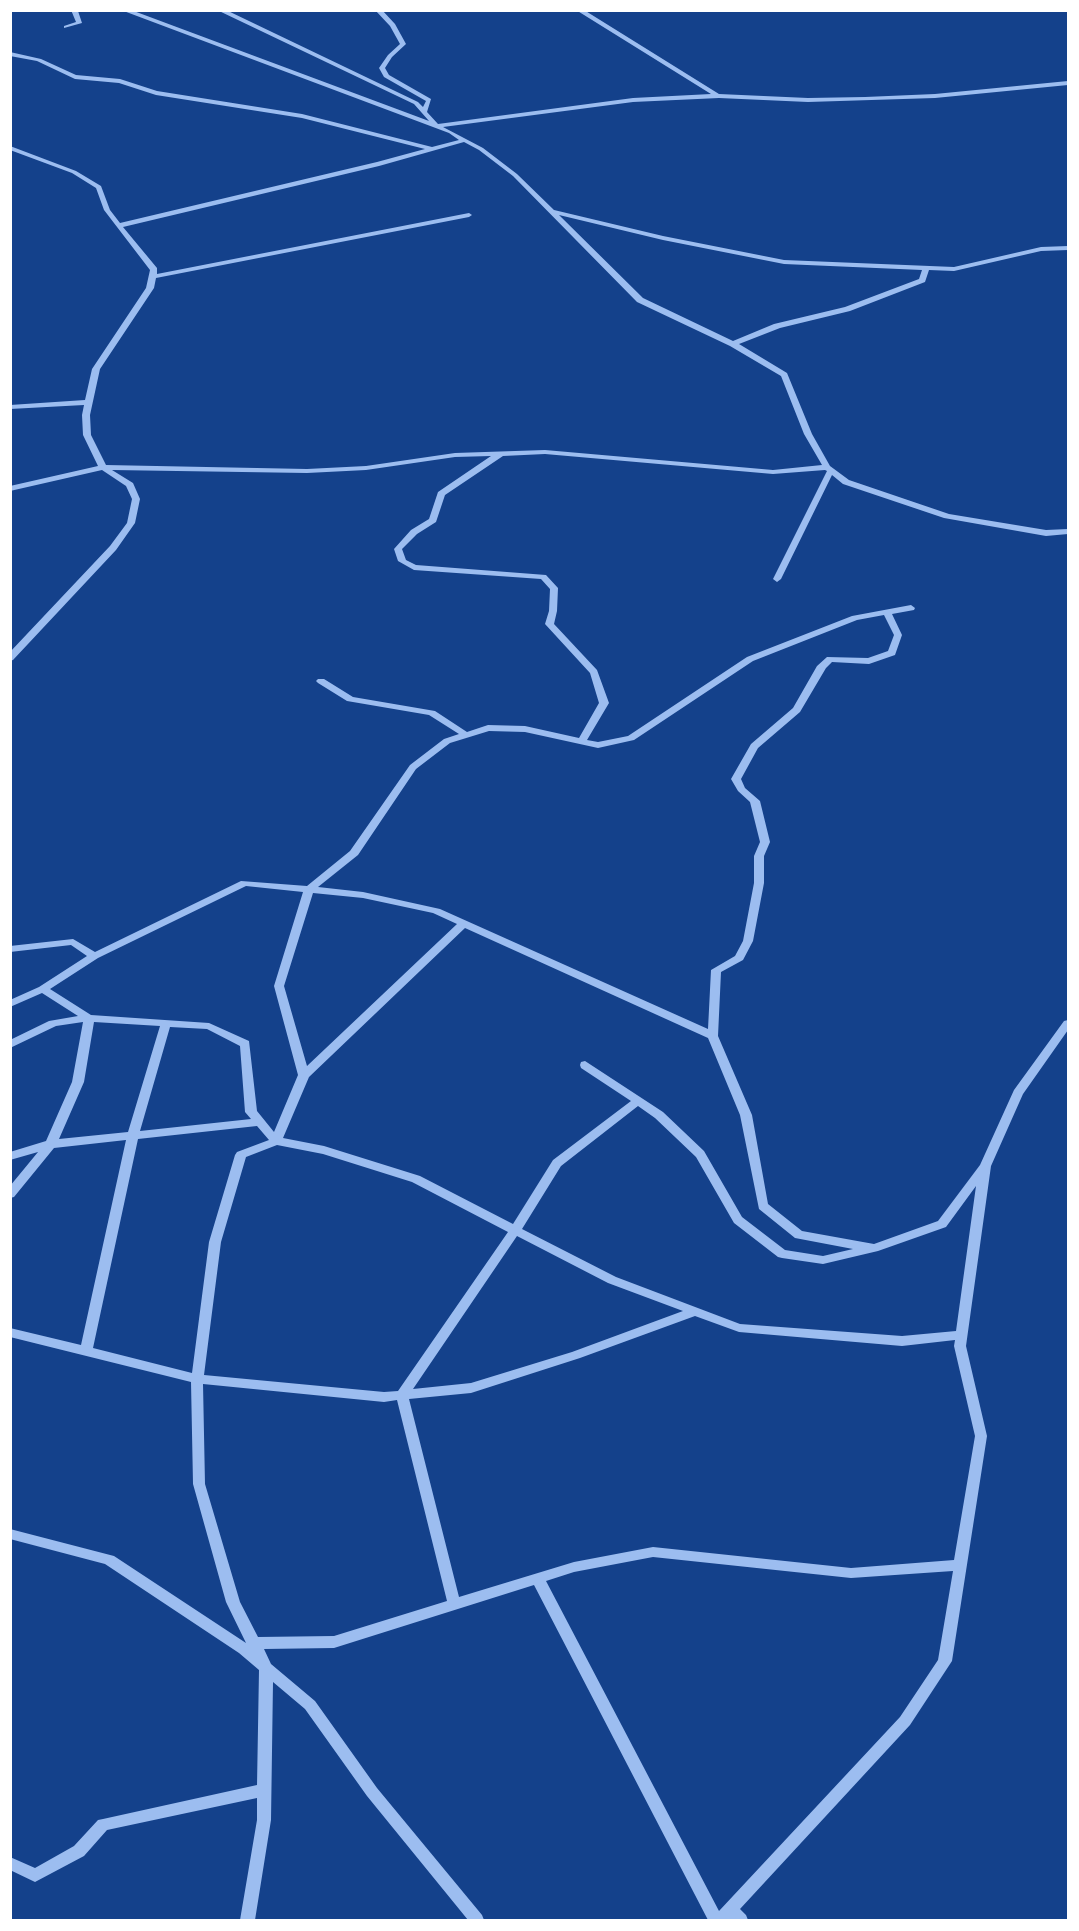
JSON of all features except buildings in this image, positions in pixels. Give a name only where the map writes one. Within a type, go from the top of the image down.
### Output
[{"type":"street","points":[[66,27],[79,23],[74,10]]},
{"type":"street","points":[[124,10],[436,126],[465,140],[516,175],[640,300],[732,344],[784,375],[808,434],[829,469],[846,482],[947,516],[1046,533],[1068,532]]},
{"type":"street","points":[[220,10],[416,103],[436,126]]},
{"type":"street","points":[[378,10],[393,25],[403,44],[390,56],[382,68],[386,76],[429,100],[424,112]]},
{"type":"street","points":[[579,10],[718,96]]},
{"type":"street","points":[[10,54],[39,60],[75,77],[120,81],[156,93],[302,116],[432,149]]},
{"type":"street","points":[[436,126],[633,100],[718,96],[808,100],[865,99],[935,96],[1068,83]]},
{"type":"street","points":[[118,226],[173,215],[465,140]]},
{"type":"street","points":[[10,148],[74,172],[99,187],[107,210],[154,270],[150,288],[96,369],[86,416],[87,435],[103,466],[130,485],[136,500],[131,522],[113,548],[10,658]]},
{"type":"street","points":[[554,212],[663,238],[784,262],[829,262],[954,269],[1041,249],[1068,248]]},
{"type":"street","points":[[152,277],[469,215]]},
{"type":"street","points":[[732,344],[777,326],[847,309],[922,280],[926,269]]},
{"type":"street","points":[[10,407],[89,402]]},
{"type":"street","points":[[10,489],[103,466],[307,471],[366,468],[455,455],[501,453],[545,452],[773,472],[829,469]]},
{"type":"street","points":[[501,453],[441,494],[433,520],[414,532],[398,549],[402,561],[414,567],[543,577],[554,588],[553,610],[549,624],[594,672],[604,703],[582,741]]},
{"type":"street","points":[[777,579],[829,469]]},
{"type":"street","points":[[304,1075],[279,986],[309,890],[354,853],[412,767],[447,741],[488,728],[525,729],[598,745],[631,738],[750,659],[855,618],[911,608]]},
{"type":"street","points":[[874,1248],[799,1235],[762,1206],[746,1115],[713,1036],[716,970],[739,958],[748,941],[759,883],[759,856],[765,842],[755,801],[741,789],[736,779],[754,746],[797,710],[822,666],[830,659],[869,661],[892,653],[898,635],[887,612]]},
{"type":"street","points":[[321,681],[350,699],[432,713],[466,735]]},
{"type":"street","points":[[10,1004],[43,989],[94,956],[245,883],[363,895],[436,911],[713,1036]]},
{"type":"street","points":[[276,1141],[304,1075],[464,923]]},
{"type":"street","points":[[10,949],[73,942],[94,956]]},
{"type":"street","points":[[43,989],[89,1018]]},
{"type":"street","points":[[10,1045],[53,1023],[89,1018],[209,1026],[245,1044],[251,1112],[276,1141]]},
{"type":"street","points":[[10,1194],[51,1144],[78,1082],[89,1018]]},
{"type":"street","points":[[86,1351],[133,1135],[166,1023]]},
{"type":"street","points":[[585,1065],[659,1115],[700,1154],[738,1220],[782,1254],[823,1260],[874,1248],[942,1224],[985,1166],[1018,1093],[1068,1023]]},
{"type":"street","points":[[454,1604],[402,1395],[515,1231],[556,1163],[639,1101]]},
{"type":"street","points":[[10,1156],[51,1144],[260,1122]]},
{"type":"street","points":[[248,1920],[264,1820],[266,1667],[233,1602],[199,1484],[197,1379],[215,1242],[241,1155],[276,1141],[324,1150],[416,1179],[612,1280],[739,1328],[902,1341],[962,1335]]},
{"type":"street","points":[[537,1578],[727,1918],[906,1721],[945,1661],[981,1436],[960,1346],[985,1166]]},
{"type":"street","points":[[10,1332],[197,1379],[384,1397],[471,1388],[576,1355],[697,1311]]},
{"type":"street","points":[[10,1534],[109,1560],[244,1649],[266,1667],[310,1706],[372,1792],[477,1920]]},
{"type":"street","points":[[253,1643],[334,1642],[574,1567],[652,1552],[850,1573],[959,1565]]},
{"type":"street","points":[[10,1863],[34,1875],[79,1851],[104,1826],[264,1790]]}]
